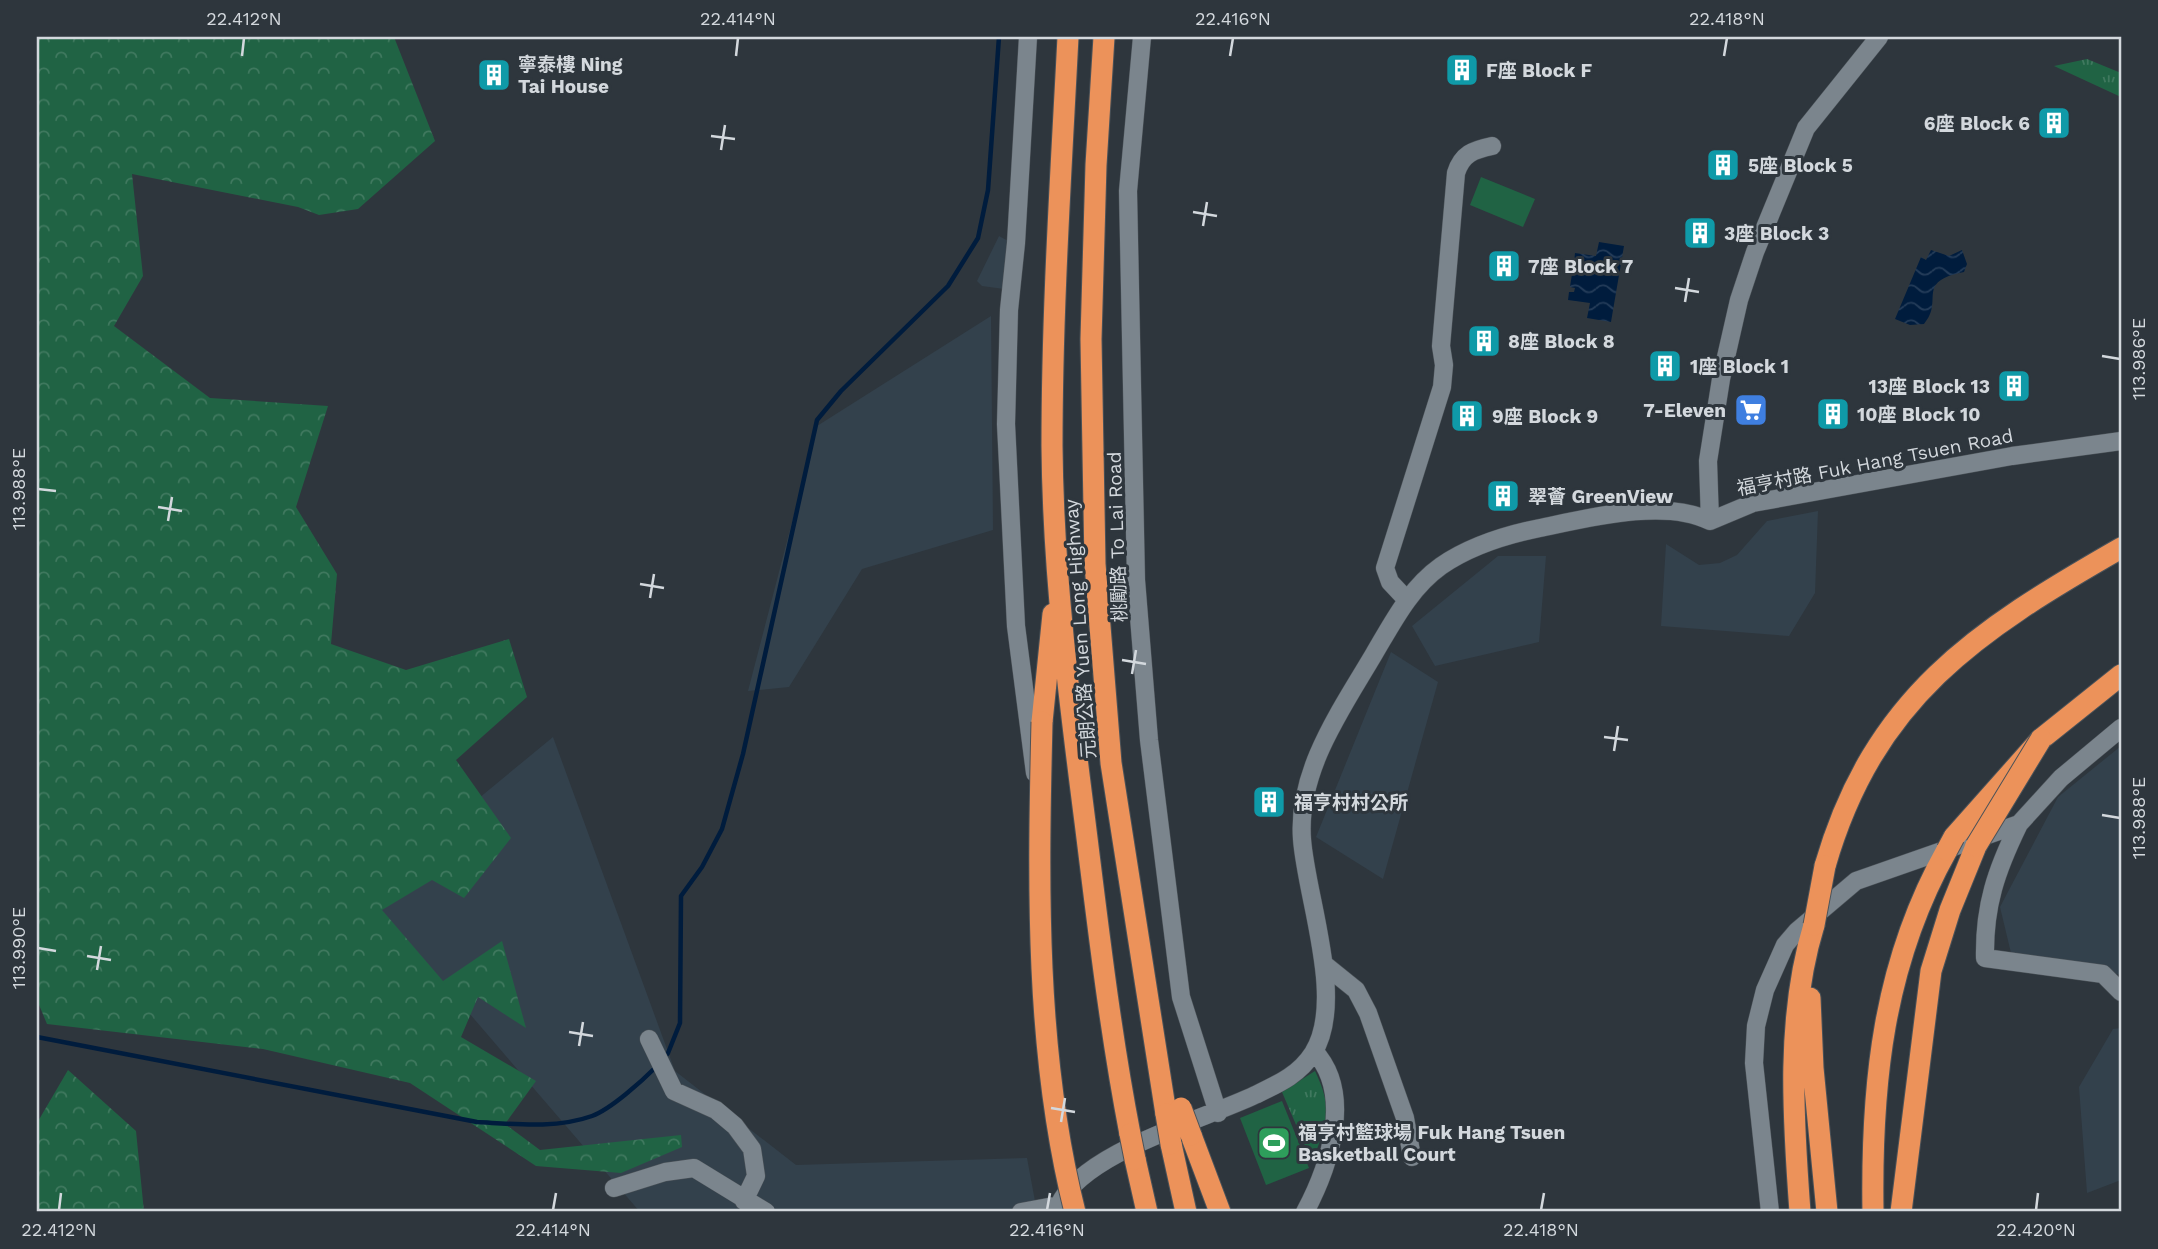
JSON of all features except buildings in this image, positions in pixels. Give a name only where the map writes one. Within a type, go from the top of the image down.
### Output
[{"type":"highway","name":"元朗公路 Yuen Long Highway","points":[[1068,37],[1059,164],[1054,304],[1052,448],[1057,570],[1111,1029],[1147,1212]]},
{"type":"highway","name":"元朗公路 Yuen Long Highway","points":[[1104,37],[1096,164],[1091,327],[1095,564],[1111,763],[1153,1029],[1174,1111]]},
{"type":"highway","points":[[1800,1212],[1796,1130],[1796,1024],[1801,975],[1825,866],[1847,802],[1874,751],[1899,715],[1931,680],[1984,633],[2053,586],[2121,548]]},
{"type":"highway","points":[[1057,570],[1042,722],[1044,969],[1065,1210]]},
{"type":"highway","points":[[1873,1212],[1873,1170],[1882,1043],[1894,975],[1911,922],[1954,837],[2041,739],[2121,675]]},
{"type":"highway","points":[[1901,1212],[1922,1020],[1936,949],[1976,846],[2041,739]]},
{"type":"highway","points":[[1814,925],[1811,1038],[1827,1212]]},
{"type":"highway","points":[[1174,1111],[1191,1135],[1220,1212]]},
{"type":"highway","points":[[1174,1111],[1171,1144],[1186,1212]]},
{"type":"street","points":[[1028,37],[1016,243],[1009,310],[1006,424],[1016,626],[1040,802]]},
{"type":"street","name":"桃勵路 To Lai Road","points":[[1142,37],[1129,191],[1136,580],[1149,740],[1181,996],[1218,1113]]},
{"type":"street","points":[[1021,1212],[1065,1210],[1065,1192],[1097,1164],[1218,1113],[1288,1079],[1314,1051],[1323,1027],[1325,965],[1301,838],[1304,804],[1314,766],[1327,734],[1406,599],[1440,567],[1469,550],[1515,533],[1581,520],[1664,511],[1689,512],[1710,521],[1708,461],[1721,379],[1739,300],[1755,252],[1806,128],[1880,37]]},
{"type":"street","points":[[1406,599],[1390,582],[1385,568],[1442,387],[1444,365],[1441,346],[1457,173],[1460,161],[1472,151],[1492,146]]},
{"type":"street","name":"福亨村路 Fuk Hang Tsuen Road","points":[[1710,521],[1753,503],[2012,456],[2121,441]]},
{"type":"street","points":[[2121,728],[2061,778],[2019,824],[1996,871],[1984,923],[1985,958],[2103,974],[2121,992]]},
{"type":"street","points":[[1770,1212],[1754,1063],[1755,1038],[1765,990],[1785,945],[1797,931],[1856,881],[2019,824]]},
{"type":"street","points":[[1325,965],[1356,990],[1368,1013],[1405,1118],[1412,1157]]},
{"type":"street","points":[[649,1039],[674,1091],[716,1110],[736,1126],[752,1149],[756,1176],[744,1201]]},
{"type":"street","points":[[1305,1212],[1328,1157],[1334,1116],[1332,1080],[1326,1064],[1314,1051]]},
{"type":"street","points":[[614,1188],[664,1172],[694,1168],[766,1212]]},
{"type":"shaded area","points":[[999,236],[1012,243],[1004,289],[982,286],[977,281]]},
{"type":"shaded area","points":[[991,316],[993,530],[862,569],[789,687],[748,691],[817,426]]},
{"type":"shaded area","points":[[1818,511],[1815,593],[1789,636],[1661,626],[1666,544],[1699,565],[1720,563],[1737,555],[1767,521]]},
{"type":"shaded area","points":[[1498,556],[1546,556],[1539,642],[1435,666],[1412,626]]},
{"type":"shaded area","points":[[1391,652],[1438,682],[1383,879],[1316,837]]},
{"type":"shaded area","points":[[553,737],[675,1071],[796,1165],[1027,1158],[1037,1212],[640,1212],[365,892]]},
{"type":"shaded area","points":[[2121,746],[2121,975],[2011,953],[2000,907],[2058,797]]},
{"type":"shaded area","points":[[2121,1028],[2121,1180],[2087,1193],[2079,1087],[2113,1029]]},
{"type":"green space","points":[[37,37],[394,37],[435,141],[358,209],[319,215],[298,207],[132,174],[143,276],[114,326],[210,398],[328,406],[296,507],[337,574],[331,644],[406,670],[509,639],[527,697],[456,760],[511,838],[464,898],[432,880],[382,910],[443,981],[502,941],[526,1028],[478,997],[461,1037],[536,1081],[505,1124],[540,1150],[681,1135],[682,1147],[621,1173],[536,1166],[410,1083],[263,1049],[47,1024],[37,1000]]},
{"type":"green space","points":[[2087,59],[2121,73],[2121,97],[2054,66]]},
{"type":"green space","points":[[1481,177],[1535,199],[1523,227],[1470,205]]},
{"type":"green space","points":[[68,1070],[136,1131],[144,1212],[37,1212],[37,1123]]},
{"type":"green space","points":[[1315,1071],[1325,1097],[1326,1117],[1312,1162],[1282,1092]]},
{"type":"green space","name":"福亨村籃球場 Fuk Hang Tsuen Basketball Court","points":[[1282,1101],[1309,1168],[1266,1185],[1240,1118]]},
{"type":"water","points":[[1599,242],[1624,246],[1611,322],[1587,318],[1590,303],[1568,300],[1569,292],[1574,292],[1575,288],[1570,287],[1573,267],[1578,268],[1579,263],[1574,262],[1575,253],[1596,256]]},
{"type":"water","points":[[1931,250],[1949,256],[1962,250],[1967,264],[1964,272],[1949,276],[1935,287],[1930,315],[1924,324],[1910,325],[1895,319],[1921,257],[1926,260]]},
{"type":"waterway","points":[[663,1059],[680,1023],[681,896],[702,867],[722,829],[743,754],[817,420],[841,391],[948,286],[978,238],[988,190],[999,37]]},
{"type":"waterway","points":[[37,1037],[477,1122],[506,1124],[564,1123],[592,1116],[617,1101],[657,1066]]},
{"type":"place","name":"F座 Block F","points":[[1462,70]]},
{"type":"place","name":"寧泰樓 Ning Tai House","points":[[494,75]]},
{"type":"place","name":"6座 Block 6","points":[[2054,123]]},
{"type":"place","name":"5座 Block 5","points":[[1723,165]]},
{"type":"place","name":"3座 Block 3","points":[[1700,233]]},
{"type":"place","name":"7座 Block 7","points":[[1504,266]]},
{"type":"place","name":"8座 Block 8","points":[[1484,341]]},
{"type":"place","name":"1座 Block 1","points":[[1665,366]]},
{"type":"place","name":"13座 Block 13","points":[[2014,386]]},
{"type":"place","name":"7-Eleven","points":[[1751,410]]},
{"type":"place","name":"10座 Block 10","points":[[1833,414]]},
{"type":"place","name":"9座 Block 9","points":[[1467,416]]},
{"type":"place","name":"翠薈 GreenView","points":[[1503,496]]},
{"type":"place","name":"福亨村村公所","points":[[1269,802]]},
{"type":"place","name":"福亨村籃球場 Fuk Hang Tsuen Basketball Court","points":[[1274,1143]]}]
